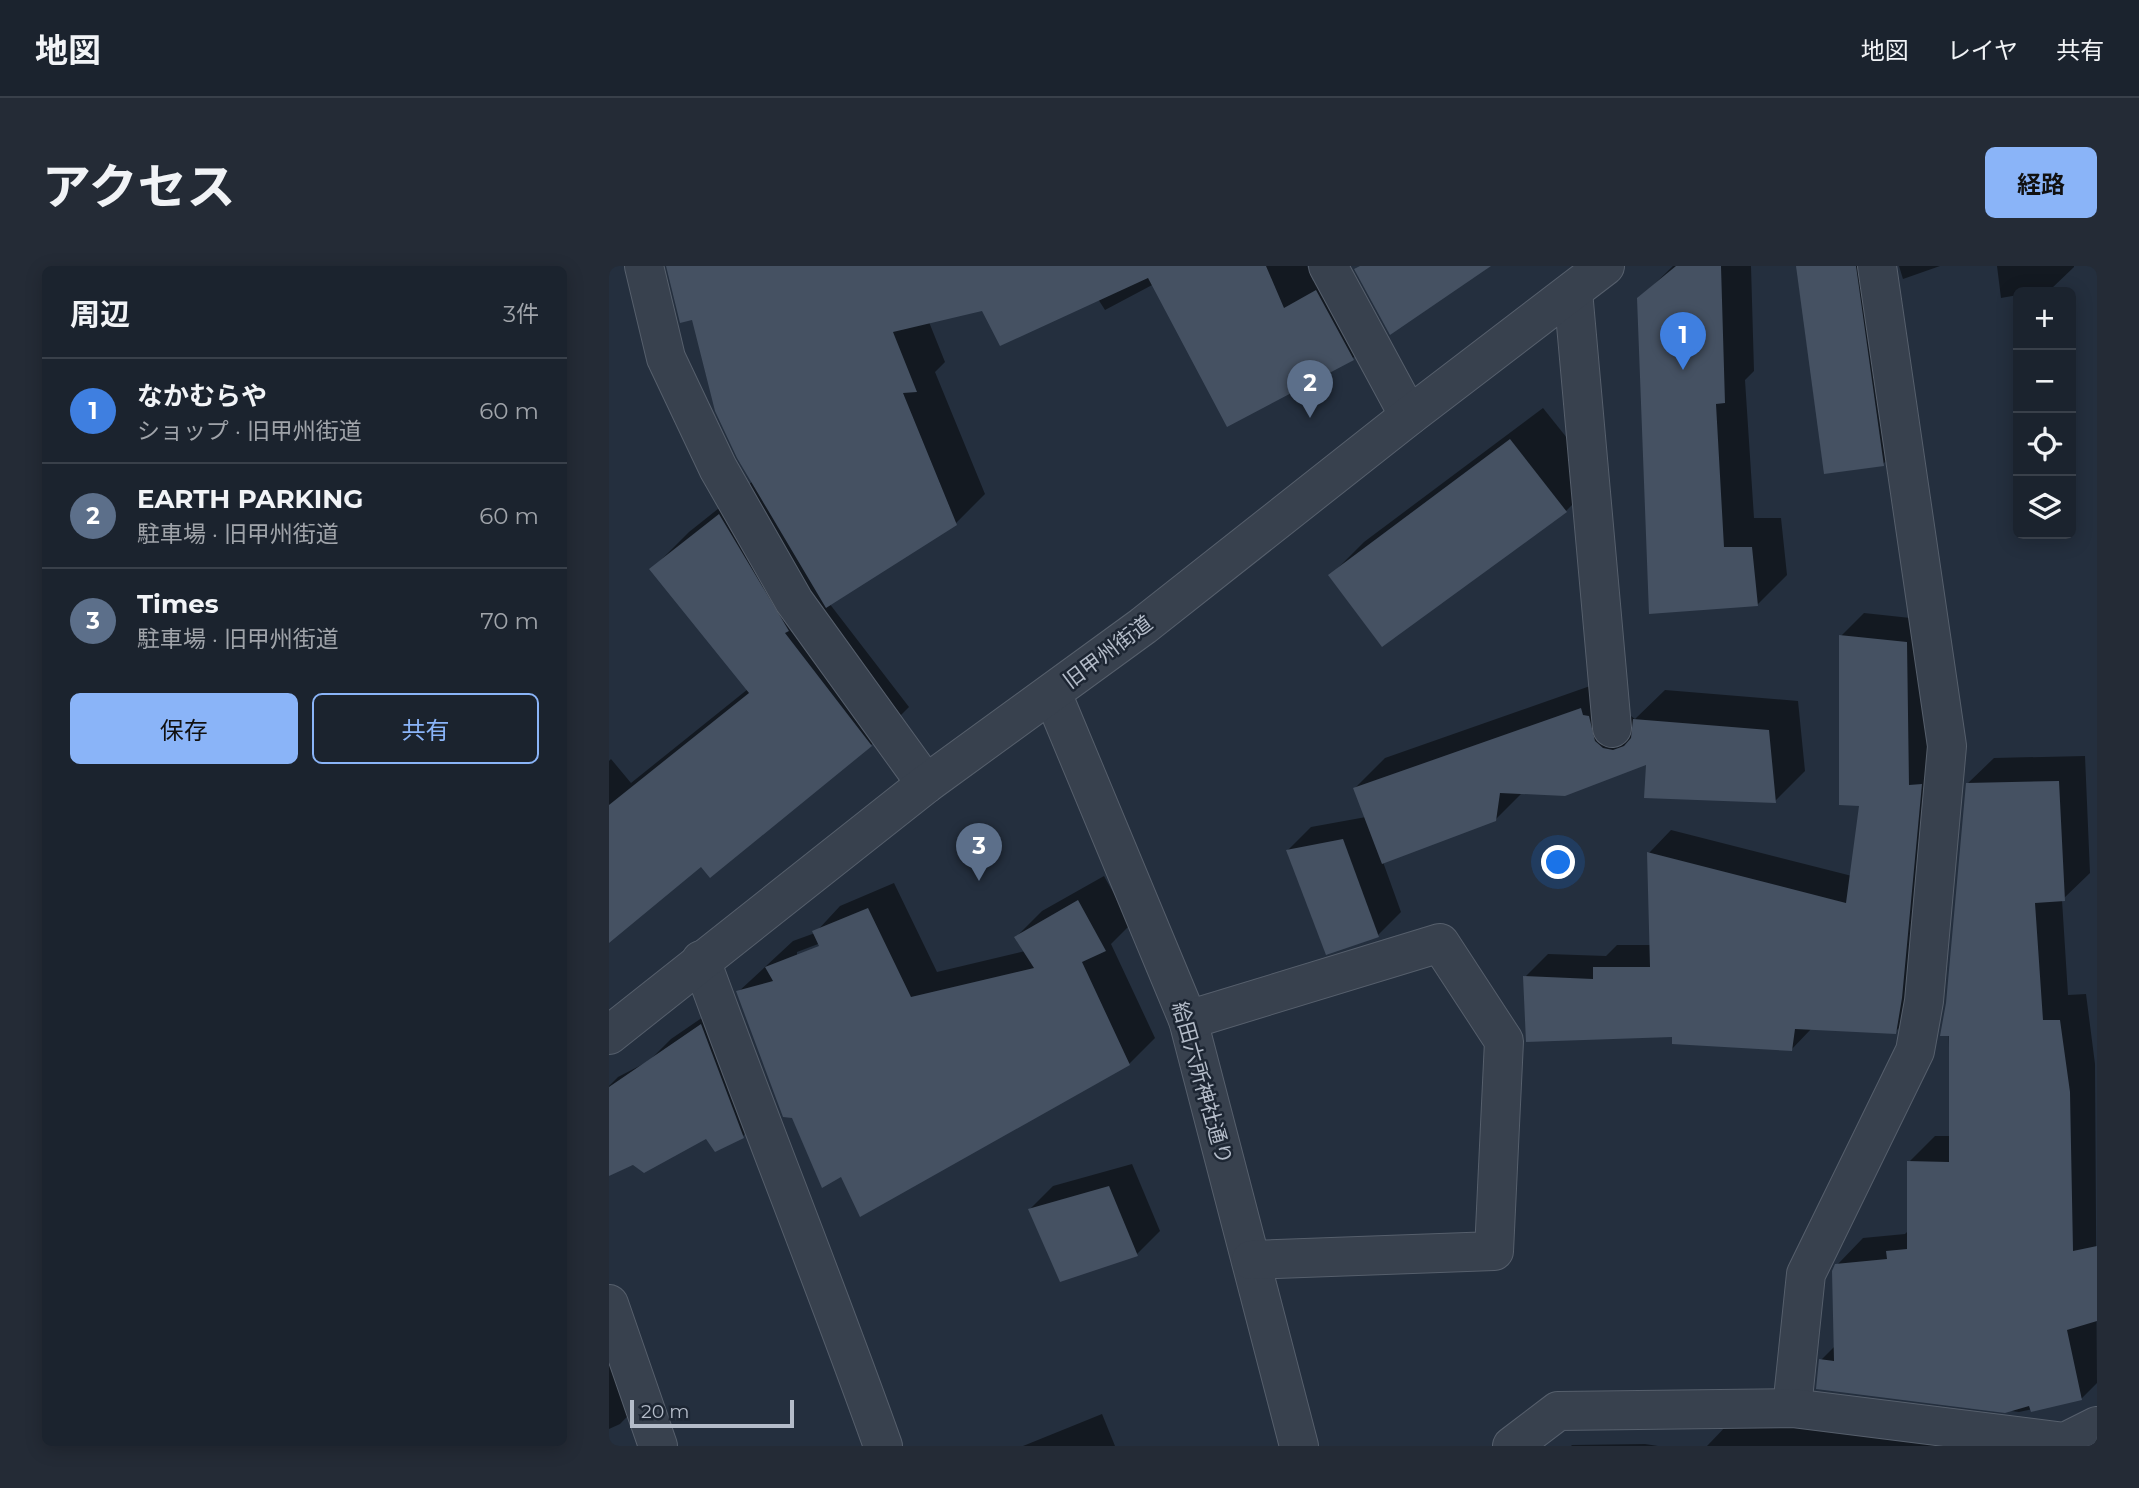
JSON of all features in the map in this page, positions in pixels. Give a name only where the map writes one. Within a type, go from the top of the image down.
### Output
[{"type":"street","points":[[644,266],[666,358],[718,468],[794,601],[926,784]]},
{"type":"street","points":[[1328,266],[1409,416]]},
{"type":"street","name":"旧甲州街道","points":[[609,1035],[926,784],[1143,626],[1409,416],[1605,266]]},
{"type":"street","points":[[1792,1408],[1806,1274],[1915,1051],[1924,1001],[1947,746],[1877,266]]},
{"type":"street","points":[[1573,291],[1612,728]]},
{"type":"street","name":"給田六所神社通り","points":[[1052,693],[1188,1020],[1299,1446]]},
{"type":"street","points":[[1188,1020],[1440,943],[1504,1041],[1494,1251],[1251,1260]]},
{"type":"street","points":[[701,960],[773,1159],[840,1326],[883,1446]]},
{"type":"street","points":[[609,1304],[657,1446]]},
{"type":"street","points":[[1512,1446],[1558,1411],[1792,1408],[2065,1442],[2097,1426]]},
{"type":"building","points":[[666,266],[1266,266],[1284,308],[1316,290],[1354,360],[1227,427],[1148,278],[1000,346],[982,311],[893,332],[917,392],[903,393],[957,525],[826,608],[737,458],[715,411],[692,320],[680,323]]},
{"type":"building","points":[[1360,266],[1491,266],[1390,335],[1354,269]]},
{"type":"building","points":[[1676,266],[1721,266],[1725,403],[1716,404],[1724,547],[1752,547],[1758,606],[1649,614],[1637,298]]},
{"type":"building","points":[[1796,266],[1856,266],[1884,466],[1824,474]]},
{"type":"building","points":[[1510,439],[1567,512],[1382,647],[1328,575]]},
{"type":"building","points":[[719,514],[789,631],[785,633],[872,746],[710,878],[701,867],[609,943],[609,805],[749,693],[649,569]]},
{"type":"building","points":[[1839,635],[1907,642],[1909,785],[1922,784],[1902,998],[1896,1034],[1795,1029],[1792,1051],[1672,1044],[1672,1037],[1526,1042],[1523,976],[1593,979],[1593,967],[1650,967],[1647,852],[1846,903],[1859,806],[1839,805]]},
{"type":"building","points":[[1581,708],[1583,715],[1589,716],[1595,741],[1603,748],[1613,750],[1624,746],[1631,738],[1633,719],[1769,730],[1776,803],[1644,798],[1646,765],[1565,796],[1500,793],[1496,821],[1382,864],[1353,788]]},
{"type":"building","points":[[2059,781],[2065,901],[2035,903],[2043,1020],[2060,1020],[2070,1092],[2073,1251],[2097,1246],[2097,1321],[2067,1330],[2082,1400],[2031,1412],[2029,1406],[2005,1413],[1816,1389],[1819,1359],[1834,1361],[1832,1271],[1835,1264],[1887,1259],[1886,1251],[1907,1249],[1907,1161],[1949,1162],[1949,1036],[1940,1036],[1946,1003],[1966,783]]},
{"type":"building","points":[[1343,839],[1379,937],[1326,955],[1286,850]]},
{"type":"building","points":[[1078,900],[1106,951],[1082,962],[1130,1065],[860,1217],[841,1177],[822,1188],[792,1118],[783,1117],[736,991],[773,981],[765,967],[819,946],[812,931],[868,908],[911,997],[1034,968],[1014,937]]},
{"type":"building","points":[[701,1024],[744,1138],[715,1152],[706,1139],[644,1173],[633,1165],[609,1176],[609,1087]]},
{"type":"building","points":[[1109,1186],[1138,1256],[1060,1282],[1028,1209]]},
{"type":"place","name":"なかむらや","points":[[1683,370]]},
{"type":"place","name":"EARTH PARKING","points":[[1310,418]]},
{"type":"place","name":"Times","points":[[979,881]]}]
